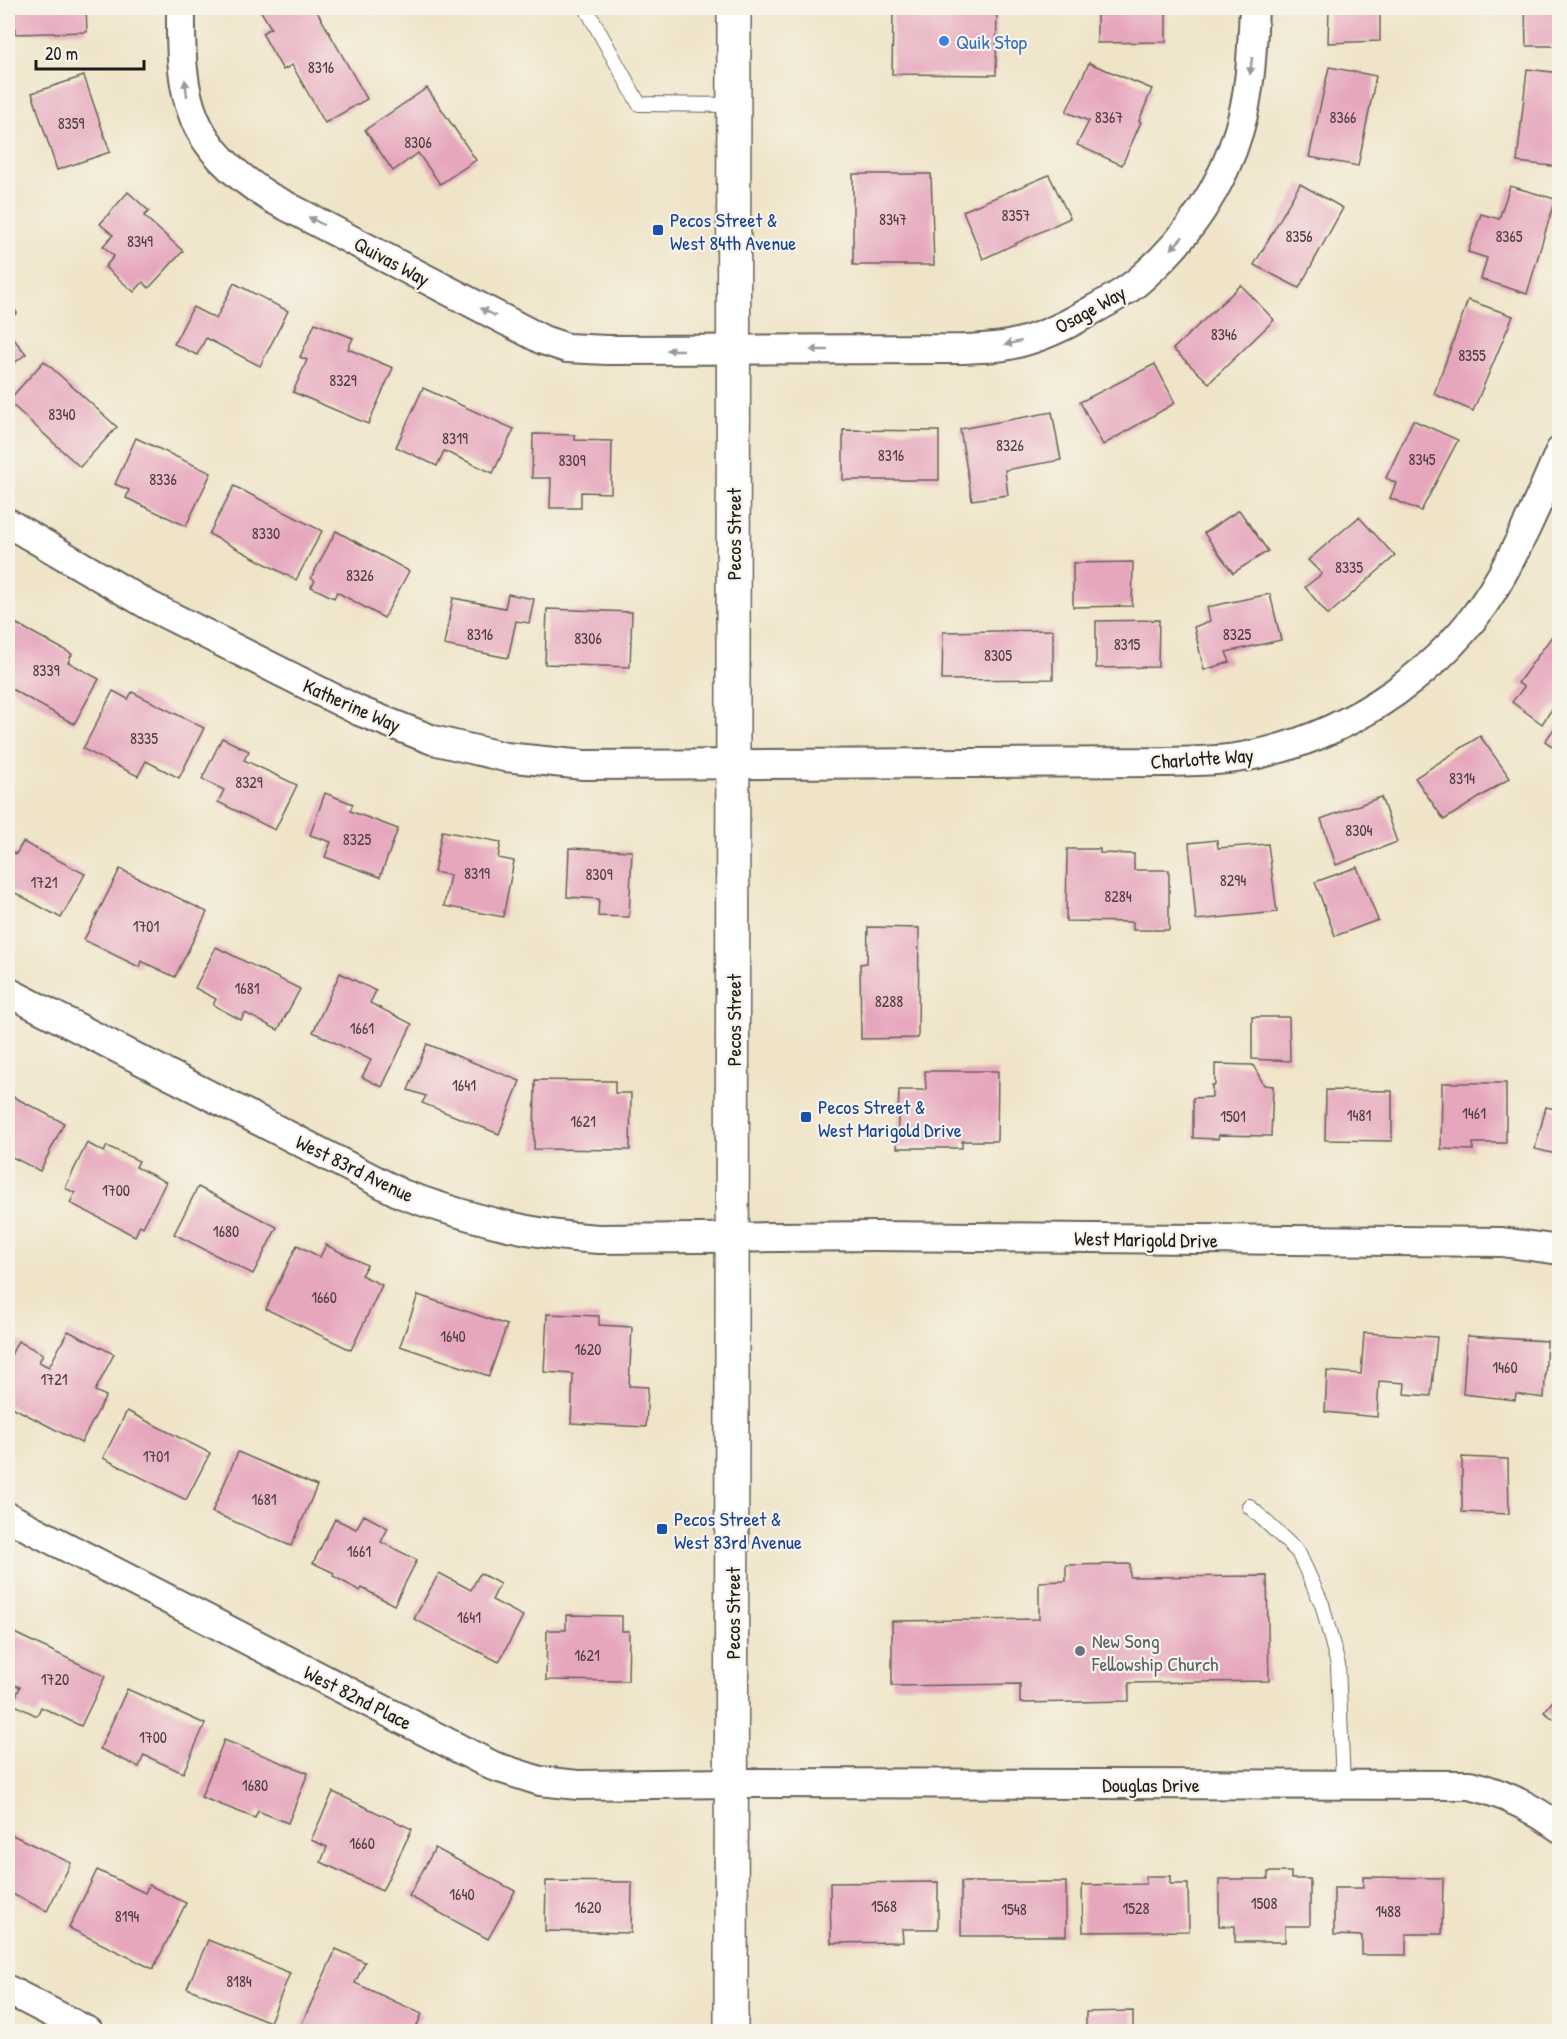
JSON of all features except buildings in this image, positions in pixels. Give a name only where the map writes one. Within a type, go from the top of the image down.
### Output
[{"type":"main road","name":"Pecos Street","points":[[731,2031],[734,8]]},
{"type":"street","name":"Quivas Way","points":[[181,8],[181,44],[186,96],[195,123],[226,166],[244,181],[551,343],[567,348],[608,350],[734,350]]},
{"type":"street","name":"Osage Way","points":[[734,350],[964,349],[1008,346],[1044,335],[1069,324],[1121,294],[1146,275],[1188,230],[1208,200],[1226,165],[1239,131],[1246,102],[1252,61],[1254,8]]},
{"type":"street","name":"Charlotte Way","points":[[733,763],[1218,760],[1266,752],[1328,730],[1382,701],[1411,680],[1447,648],[1472,620],[1492,591],[1527,528],[1560,450]]},
{"type":"street","name":"Katherine Way","points":[[8,523],[150,606],[359,711],[434,740],[505,757],[584,765],[733,763]]},
{"type":"street","name":"West 83rd Avenue","points":[[8,992],[402,1194],[455,1213],[513,1228],[567,1237],[598,1239],[733,1237]]},
{"type":"street","name":"West Marigold Drive","points":[[733,1237],[1502,1242],[1560,1250]]},
{"type":"street","name":"West 82nd Place","points":[[8,1517],[493,1766],[540,1781],[578,1785],[732,1783]]},
{"type":"street","name":"Douglas Drive","points":[[732,1783],[1470,1785],[1521,1803],[1560,1828]]},
{"type":"street","points":[[8,1990],[89,2031]]},
{"type":"lane","points":[[586,8],[639,104],[734,105]]},
{"type":"lane","points":[[1249,1506],[1298,1552],[1322,1604],[1338,1665],[1343,1785]]},
{"type":"place","name":"Quik Stop","points":[[944,41]]},
{"type":"place","name":"Pecos Street & West 84th Avenue","points":[[658,230]]},
{"type":"place","name":"Pecos Street & West Marigold Drive","points":[[806,1117]]},
{"type":"place","name":"Pecos Street & West 83rd Avenue","points":[[662,1529]]},
{"type":"place","name":"New Song Fellowship Church","points":[[1080,1651]]}]
